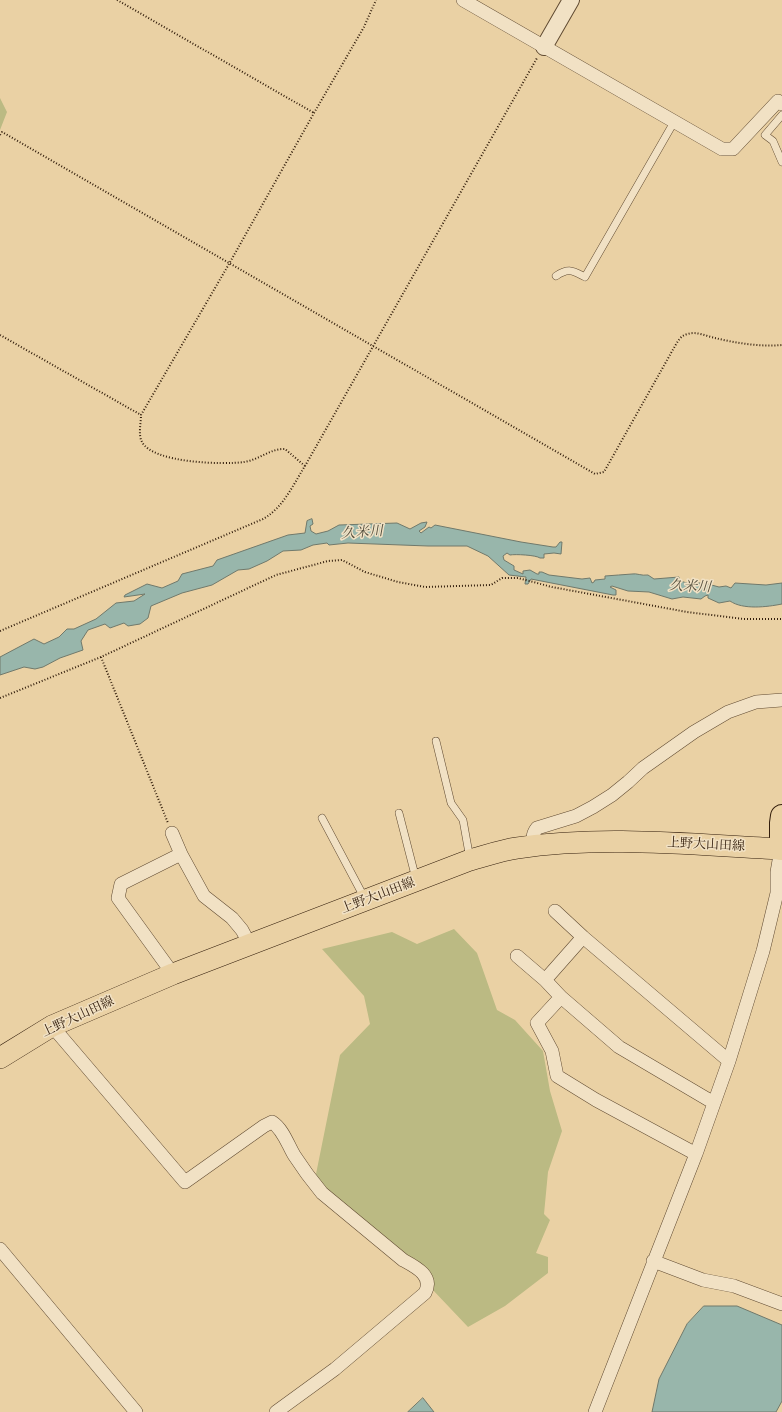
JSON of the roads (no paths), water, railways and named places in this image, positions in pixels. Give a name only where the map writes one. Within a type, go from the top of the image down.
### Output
[{"type":"highway","points":[[782,816],[782,849]]},
{"type":"main road","name":"上野大山田線","points":[[0,1058],[52,1026],[173,974],[250,946],[470,860],[516,848],[578,842],[649,843],[782,849]]},
{"type":"street","points":[[463,0],[722,149],[733,149],[778,101],[782,104]]},
{"type":"street","points":[[544,47],[571,0]]},
{"type":"street","points":[[534,846],[532,839],[533,832],[536,828],[576,816],[612,796],[642,768],[694,732],[728,712],[756,702],[782,700]]},
{"type":"street","points":[[172,833],[181,854],[204,896],[232,918],[242,930],[250,946]]},
{"type":"street","points":[[595,1412],[696,1154],[729,1061],[763,951],[777,893],[778,872],[782,849]]},
{"type":"street","points":[[173,974],[118,898],[121,884],[181,854]]},
{"type":"street","points":[[555,911],[583,937],[729,1061]]},
{"type":"street","points":[[545,980],[583,937]]},
{"type":"street","points":[[517,956],[545,980],[561,997],[619,1047],[714,1103]]},
{"type":"street","points":[[561,997],[537,1023],[552,1051],[557,1076],[596,1100],[696,1154]]},
{"type":"street","points":[[52,1026],[185,1182],[264,1126],[272,1122],[277,1126],[294,1155],[322,1193],[403,1260],[418,1268],[426,1276],[428,1288],[425,1293],[335,1369],[276,1412]]},
{"type":"street","points":[[0,1249],[136,1412]]},
{"type":"street","points":[[653,1261],[703,1280],[734,1286],[782,1304]]},
{"type":"lane","points":[[782,115],[765,135],[773,141],[782,162]]},
{"type":"lane","points":[[556,276],[564,271],[572,271],[585,277],[674,122]]},
{"type":"lane","points":[[436,741],[451,803],[463,820],[470,860]]},
{"type":"lane","points":[[399,813],[416,881]]},
{"type":"lane","points":[[322,818],[366,900]]},
{"type":"water","name":"久米川","points":[[312,519],[313,524],[310,526],[311,531],[316,534],[328,531],[339,525],[397,523],[410,529],[421,523],[427,522],[425,527],[419,531],[421,533],[429,527],[431,528],[435,525],[553,547],[556,547],[560,542],[562,542],[561,554],[544,554],[544,558],[540,558],[530,555],[510,555],[507,553],[503,556],[504,560],[514,566],[514,570],[523,574],[523,571],[530,570],[537,574],[542,572],[549,575],[582,579],[590,578],[592,583],[595,580],[605,579],[605,576],[634,574],[648,575],[654,579],[679,577],[680,581],[687,583],[704,583],[719,587],[726,586],[731,588],[735,583],[766,585],[782,583],[782,604],[762,607],[748,607],[735,604],[730,601],[719,603],[708,598],[708,595],[701,599],[683,597],[672,599],[649,592],[628,591],[612,586],[610,587],[616,590],[616,595],[531,579],[528,584],[525,584],[526,577],[509,575],[488,556],[467,546],[348,543],[329,545],[327,543],[313,545],[301,550],[283,551],[267,561],[249,569],[238,570],[212,585],[182,593],[151,606],[148,618],[140,624],[128,626],[124,623],[110,628],[105,624],[88,630],[81,641],[83,650],[60,658],[43,667],[35,669],[24,667],[0,675],[0,657],[34,639],[44,644],[59,637],[67,629],[74,629],[96,619],[116,603],[134,601],[145,594],[124,597],[125,595],[147,584],[162,588],[178,581],[182,574],[213,566],[217,560],[288,535],[305,533],[307,521]]},
{"type":"water","points":[[704,1306],[737,1306],[782,1325],[782,1401],[776,1412],[652,1412],[659,1379],[687,1324]]},
{"type":"water","points":[[423,1398],[434,1412],[408,1412]]}]
